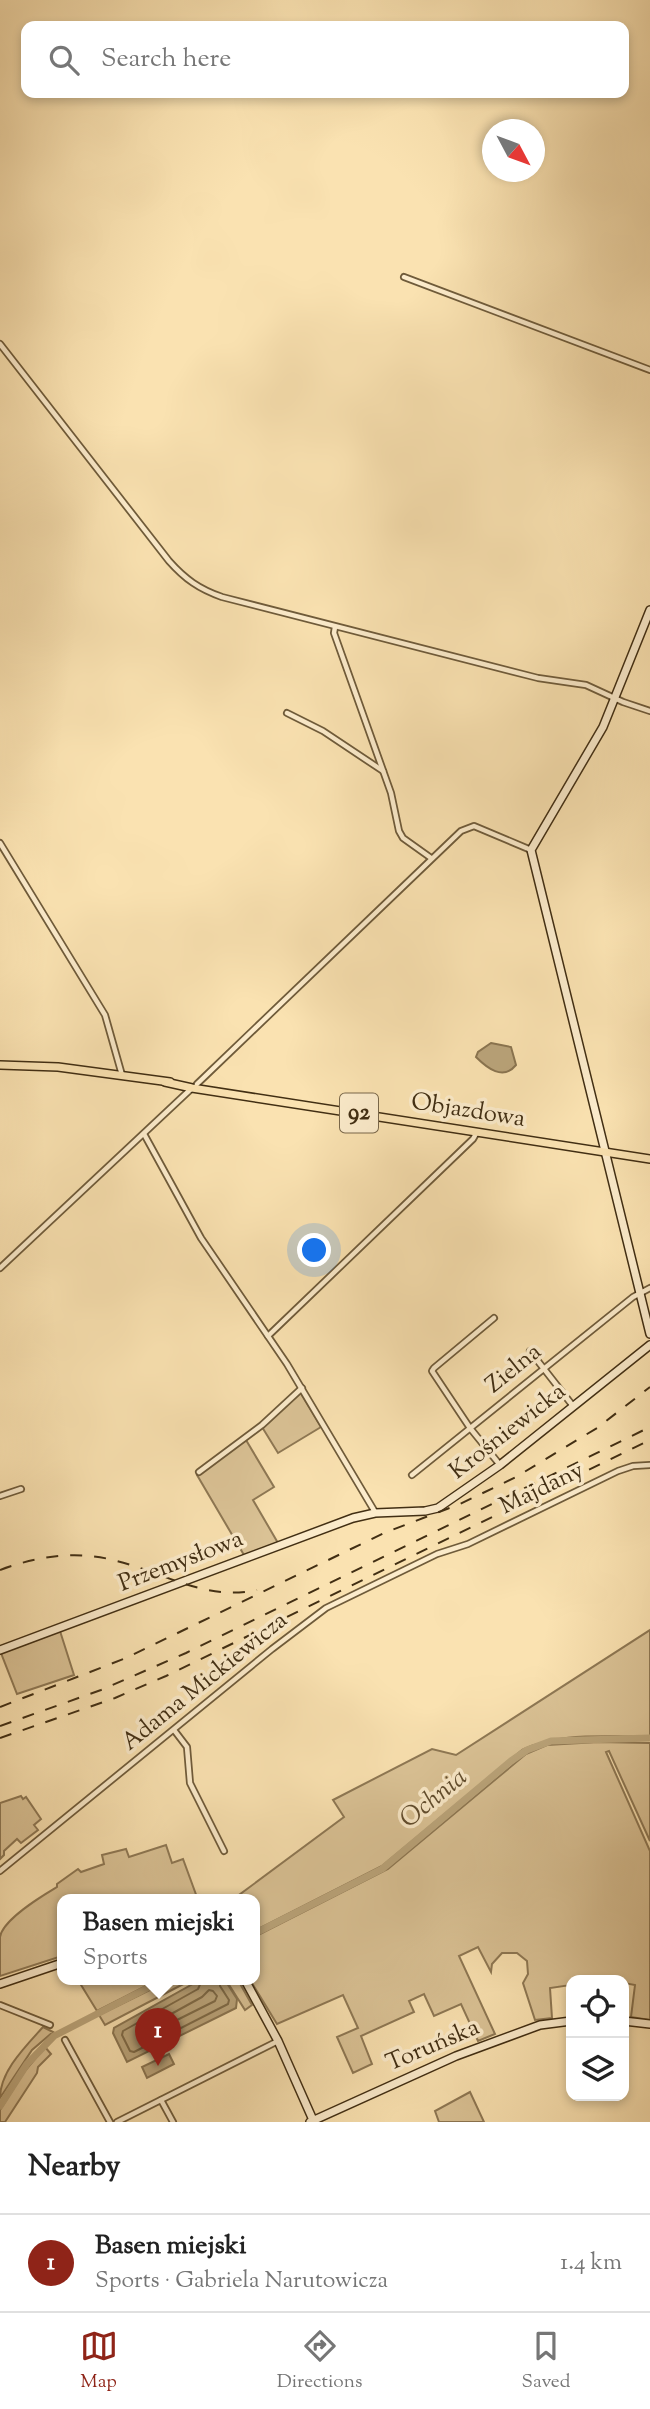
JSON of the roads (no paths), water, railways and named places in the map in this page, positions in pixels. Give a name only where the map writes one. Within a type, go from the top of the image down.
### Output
[{"type":"main road","name":"Objazdowa","points":[[0,1065],[58,1067],[122,1075],[650,1160]]},
{"type":"street","points":[[404,277],[650,370]]},
{"type":"street","points":[[0,344],[169,561],[186,580],[197,587],[222,597],[538,678],[586,685],[650,711]]},
{"type":"street","points":[[650,610],[603,727],[531,850],[650,1334]]},
{"type":"street","points":[[335,626],[334,634],[391,793],[399,831],[403,838],[431,858]]},
{"type":"street","points":[[287,713],[323,731],[383,771]]},
{"type":"street","points":[[0,1268],[461,831],[474,826],[531,850]]},
{"type":"street","points":[[0,843],[105,1015],[122,1075]]},
{"type":"street","points":[[268,1336],[473,1139],[477,1132]]},
{"type":"street","points":[[144,1134],[201,1238],[302,1388],[375,1513]]},
{"type":"street","name":"Zielna","points":[[412,1475],[633,1297],[650,1288]]},
{"type":"street","points":[[494,1318],[432,1371],[470,1428],[500,1465]]},
{"type":"street","name":"Krośniewicka","points":[[375,1513],[434,1510],[500,1465],[650,1345]]},
{"type":"street","points":[[530,1351],[573,1407]]},
{"type":"street","points":[[199,1472],[262,1425],[302,1388]]},
{"type":"street","name":"Majdany","points":[[450,1549],[468,1544],[618,1471],[632,1466],[650,1465]]},
{"type":"street","points":[[0,1496],[21,1489]]},
{"type":"street","name":"Przemysłowa","points":[[0,1650],[353,1518],[375,1513]]},
{"type":"street","name":"Adama Mickiewicza","points":[[0,1871],[272,1649],[327,1608],[450,1549]]},
{"type":"street","points":[[174,1730],[187,1747],[190,1783],[224,1851]]},
{"type":"street","points":[[0,1984],[57,1966]]},
{"type":"street","points":[[248,1985],[278,2041],[312,2121]]},
{"type":"street","points":[[0,2005],[50,2025]]},
{"type":"street","name":"Toruńska","points":[[312,2121],[456,2056],[534,2027],[566,2022]]},
{"type":"street","points":[[629,2022],[650,2024]]},
{"type":"street","points":[[65,2040],[110,2122]]},
{"type":"street","points":[[117,2122],[278,2041]]},
{"type":"street","points":[[161,2100],[173,2122]]},
{"type":"water","points":[[491,1043],[511,1047],[516,1065],[511,1070],[495,1071],[476,1057],[478,1052]]},
{"type":"water","points":[[191,1985],[228,1985],[237,1999],[236,2008],[127,2062],[113,2033],[114,2028]]},
{"type":"water","points":[[169,2054],[174,2064],[147,2078],[142,2067]]},
{"type":"waterway","name":"Ochnia","points":[[260,1931],[382,1869],[527,1750],[551,1741],[650,1738]]},
{"type":"waterway","name":"Ochnia","points":[[0,2106],[27,2064],[54,2036],[153,1985]]},
{"type":"railway","points":[[0,1707],[126,1658],[384,1533],[460,1504],[516,1477],[597,1428],[650,1387]]},
{"type":"railway","points":[[0,1726],[101,1690],[186,1653],[650,1427]]},
{"type":"railway","points":[[0,1738],[115,1698],[166,1676],[650,1440]]},
{"type":"railway","points":[[0,1570],[43,1558],[87,1556],[135,1566],[203,1589],[220,1592],[257,1590]]},
{"type":"place","name":"Basen miejski","points":[[158,2066]]}]
